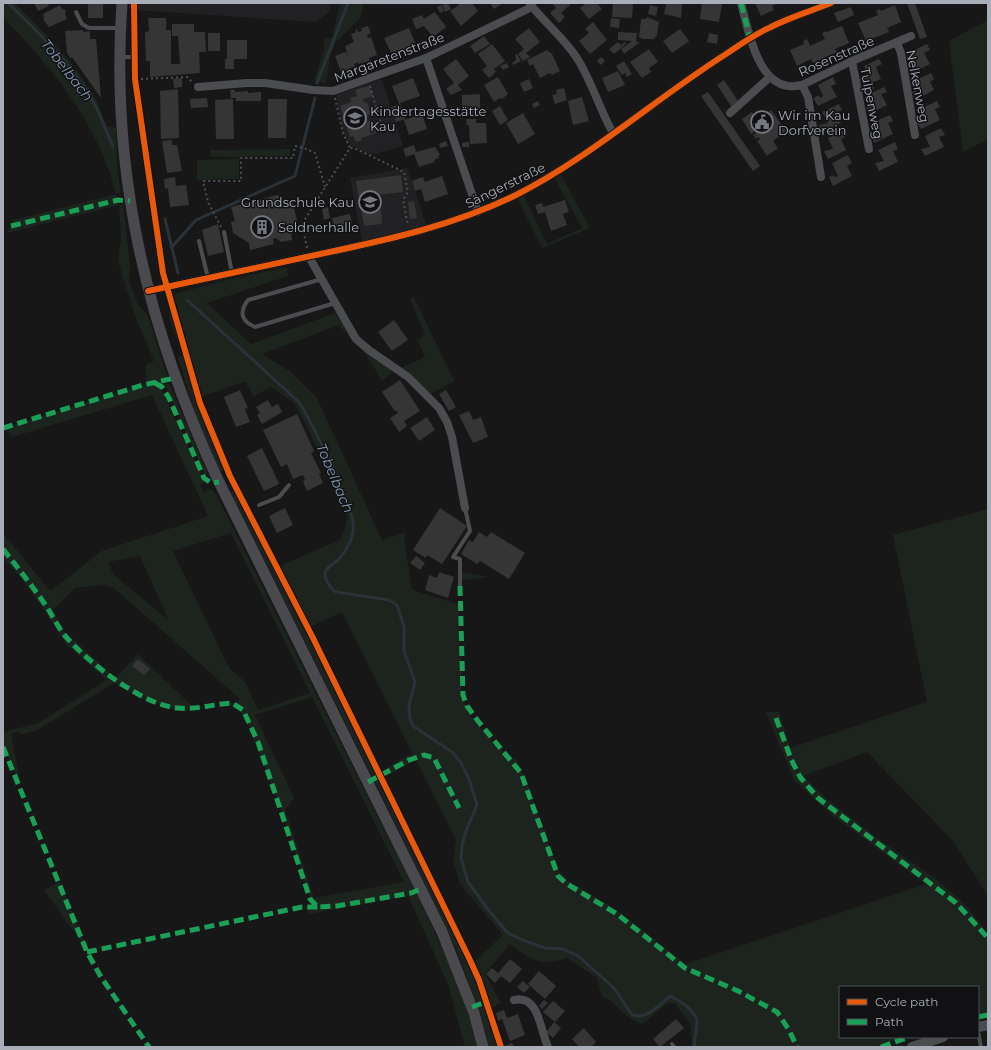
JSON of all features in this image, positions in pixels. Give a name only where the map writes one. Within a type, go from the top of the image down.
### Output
[{"type":"main road","points":[[122,3],[119,57],[120,113],[127,181],[135,234],[148,291],[174,378],[203,448],[418,882],[461,977],[474,1013],[483,1047]]},
{"type":"street","points":[[730,113],[770,77],[760,63],[750,38],[741,3]]},
{"type":"street","name":"Sängerstraße","points":[[148,291],[409,234],[446,224],[478,212],[516,194],[548,176],[613,133],[701,69],[750,38],[772,26],[831,3]]},
{"type":"street","points":[[531,5],[563,39],[577,58],[596,93],[613,133]]},
{"type":"street","name":"Margaretenstraße","points":[[198,87],[247,82],[333,91],[426,58],[531,5]]},
{"type":"street","name":"Rosenstraße","points":[[770,77],[783,85],[796,87],[852,60],[897,43],[911,36]]},
{"type":"street","name":"Nelkenweg","points":[[897,43],[901,53],[915,135]]},
{"type":"street","points":[[426,58],[478,212]]},
{"type":"street","name":"Tulpenweg","points":[[852,60],[869,149]]},
{"type":"street","points":[[802,85],[808,97],[821,177]]},
{"type":"street","points":[[309,257],[356,339],[369,350],[408,377],[439,408],[447,422],[452,437],[457,472],[465,508]]},
{"type":"street","points":[[514,1000],[521,998],[527,1000],[534,1007],[548,1047]]},
{"type":"street","points":[[912,1047],[940,1038]]},
{"type":"lane","points":[[76,12],[82,24],[89,28],[120,28]]},
{"type":"lane","points":[[134,13],[135,79],[150,186]]},
{"type":"lane","points":[[119,57],[135,56]]},
{"type":"lane","points":[[224,232],[233,273]]},
{"type":"lane","points":[[199,241],[208,278]]},
{"type":"lane","points":[[322,279],[248,300],[242,308],[242,317],[247,324],[255,327],[335,303]]},
{"type":"lane","points":[[259,505],[279,497],[289,485]]},
{"type":"lane","points":[[460,586],[460,560],[453,557],[470,531],[465,508]]},
{"type":"lane","points":[[979,1037],[981,1047]]},
{"type":"path","points":[[135,79],[187,77],[198,87]]},
{"type":"path","points":[[368,79],[381,124],[374,128]]},
{"type":"path","points":[[337,109],[343,134],[350,148]]},
{"type":"path","points":[[224,232],[212,208],[203,182],[241,181],[241,158],[293,158],[295,146],[304,148],[315,153],[325,187]]},
{"type":"path","points":[[309,257],[302,224],[350,148]]},
{"type":"path","points":[[350,148],[354,148],[404,172],[408,192],[403,200],[409,234]]},
{"type":"shaded area","points":[[3,3],[15,3],[48,36],[78,72],[99,105],[103,119],[107,126],[116,128],[117,167],[121,193],[116,194],[98,145],[72,98],[39,56],[3,18]]},
{"type":"shaded area","points":[[136,3],[331,3],[329,12],[316,22],[135,10]]},
{"type":"shaded area","points":[[340,3],[364,3],[361,17],[336,42],[330,57],[326,83],[314,82],[324,50],[324,39],[332,38]]},
{"type":"shaded area","points":[[988,20],[988,139],[963,152],[949,41]]},
{"type":"shaded area","points":[[382,79],[403,146],[372,155],[351,146],[343,132],[336,94]]},
{"type":"shaded area","points":[[290,149],[290,156],[210,157],[210,150]]},
{"type":"shaded area","points":[[239,159],[239,179],[197,180],[197,160]]},
{"type":"shaded area","points":[[407,168],[427,227],[362,242],[350,178]]},
{"type":"shaded area","points":[[561,175],[590,228],[542,248],[518,199],[524,196],[547,244],[582,228],[555,179]]},
{"type":"shaded area","points":[[116,194],[119,205],[7,233],[13,220]]},
{"type":"shaded area","points":[[123,204],[130,265],[129,281],[137,303],[148,316],[168,378],[158,382],[205,482],[200,486],[204,493],[208,489],[212,490],[216,494],[417,895],[459,988],[477,1047],[465,1047],[448,984],[408,896],[309,914],[303,906],[312,905],[282,811],[247,721],[239,709],[227,704],[237,702],[240,699],[114,588],[103,585],[75,588],[53,610],[63,630],[116,678],[138,654],[196,710],[174,709],[153,703],[114,683],[36,731],[21,734],[19,731],[11,734],[21,786],[3,745],[3,732],[38,723],[107,680],[68,646],[28,587],[3,557],[3,533],[50,591],[102,551],[208,516],[152,395],[12,437],[5,428],[147,383],[145,365],[154,361],[136,318],[118,262],[121,238],[119,205]],"holes":[[[231,533],[310,693],[258,710],[245,682],[229,668],[173,551]],[[140,556],[168,619],[113,574],[108,562]],[[312,697],[404,882],[314,898],[285,810],[294,798],[255,715]]]},
{"type":"shaded area","points":[[287,267],[288,276],[207,303],[251,344],[335,313],[347,330],[393,372],[382,381],[367,356],[339,325],[262,354],[291,372],[317,398],[382,540],[406,532],[404,536],[412,590],[458,604],[462,697],[469,714],[497,747],[517,760],[527,783],[557,868],[566,879],[615,909],[686,964],[926,884],[833,816],[794,780],[766,712],[779,712],[790,748],[927,702],[893,535],[988,509],[988,896],[953,841],[867,752],[803,776],[828,800],[880,840],[936,879],[964,903],[988,934],[988,1014],[979,1017],[979,986],[839,986],[839,1038],[901,1038],[874,1047],[692,1047],[690,1023],[674,1003],[667,1004],[642,1024],[636,1022],[602,996],[597,978],[567,958],[558,961],[543,962],[530,958],[510,944],[485,974],[501,1003],[490,1008],[475,961],[503,935],[460,884],[453,860],[456,840],[416,760],[383,778],[380,772],[412,753],[342,612],[310,627],[278,567],[341,539],[348,517],[309,431],[295,404],[271,387],[253,397],[246,381],[201,397],[174,294],[226,280]]},
{"type":"shaded area","points":[[414,297],[454,381],[427,396],[399,369],[425,357],[418,341],[425,334],[410,299]]},
{"type":"shaded area","points":[[171,308],[198,405],[225,470],[220,472],[199,426],[178,358],[182,355],[169,316]]},
{"type":"shaded area","points":[[169,383],[208,474],[204,473],[165,385]]},
{"type":"shaded area","points":[[234,489],[377,775],[373,778],[230,492]]},
{"type":"shaded area","points":[[462,572],[489,577],[462,580]]},
{"type":"shaded area","points":[[379,780],[448,916],[483,1001],[476,1003],[457,951],[375,782]]},
{"type":"shaded area","points":[[60,881],[88,951],[44,890]]},
{"type":"shaded area","points":[[485,1005],[498,1047],[489,1047],[478,1006]]},
{"type":"building","points":[[34,3],[48,3],[49,6],[38,11]]},
{"type":"building","points":[[88,3],[103,3],[103,18],[88,18]]},
{"type":"building","points":[[448,3],[451,9],[445,12],[442,5]]},
{"type":"building","points":[[458,3],[472,3],[478,11],[461,26],[450,11],[459,5]]},
{"type":"building","points":[[490,3],[503,3],[494,9]]},
{"type":"building","points":[[552,3],[572,3],[561,13],[565,17],[559,23],[550,13],[556,8]]},
{"type":"building","points":[[586,3],[597,3],[602,9],[589,19],[580,8]]},
{"type":"building","points":[[613,3],[633,3],[632,18],[612,17]]},
{"type":"building","points":[[663,3],[682,3],[681,18],[664,14],[666,4]]},
{"type":"building","points":[[702,3],[722,4],[719,22],[700,19]]},
{"type":"building","points":[[755,3],[778,3],[772,6],[774,10],[761,16]]},
{"type":"building","points":[[907,3],[915,3],[927,37],[920,39]]},
{"type":"building","points":[[60,5],[62,9],[66,10],[65,14],[67,19],[49,27],[44,21],[43,14]]},
{"type":"building","points":[[441,5],[444,11],[440,13],[437,7]]},
{"type":"building","points":[[650,5],[658,7],[656,16],[648,14]]},
{"type":"building","points":[[895,5],[901,22],[887,28],[889,32],[866,41],[858,23],[878,15],[876,11],[880,9],[881,11]]},
{"type":"building","points":[[851,7],[854,15],[838,22],[834,13]]},
{"type":"building","points":[[435,12],[446,27],[433,37],[424,26],[416,29],[412,19],[422,15],[424,19]]},
{"type":"building","points":[[647,17],[659,22],[657,35],[654,39],[643,39],[639,37],[641,19],[646,19]]},
{"type":"building","points":[[148,18],[166,18],[166,30],[171,30],[171,64],[180,64],[178,36],[172,36],[172,24],[194,24],[194,32],[205,32],[206,52],[199,52],[200,73],[150,77],[150,61],[146,61],[145,32],[149,31]]},
{"type":"building","points":[[611,18],[620,19],[619,28],[610,27]]},
{"type":"building","points":[[593,22],[607,40],[590,54],[579,41],[589,33],[585,29]]},
{"type":"building","points":[[368,26],[371,33],[367,35],[368,38],[371,37],[377,55],[369,58],[370,61],[358,64],[358,62],[354,64],[355,66],[350,68],[351,69],[341,72],[335,56],[346,52],[349,60],[345,46],[354,42],[351,34],[356,32],[355,30],[357,29],[358,32],[362,31],[361,28]]},
{"type":"building","points":[[842,26],[849,43],[835,49],[837,52],[813,63],[811,59],[797,66],[790,50],[804,44],[803,41],[807,39],[810,46],[825,39],[822,33]]},
{"type":"building","points":[[409,28],[416,45],[399,54],[398,52],[392,55],[384,38]]},
{"type":"building","points":[[529,28],[540,42],[526,53],[530,57],[523,61],[518,54],[524,49],[515,39]]},
{"type":"building","points":[[680,29],[689,41],[672,53],[663,41]]},
{"type":"building","points":[[83,30],[83,32],[90,31],[90,39],[96,39],[101,98],[72,57],[70,58],[67,53],[65,31]]},
{"type":"building","points":[[618,32],[637,33],[636,42],[640,42],[624,54],[621,49],[632,41],[618,40]]},
{"type":"building","points":[[208,33],[220,33],[220,51],[208,51]]},
{"type":"building","points":[[709,33],[718,35],[717,44],[707,42]]},
{"type":"building","points":[[484,36],[490,44],[475,53],[470,46]]},
{"type":"building","points":[[227,40],[247,40],[247,59],[234,59],[234,69],[225,69],[225,59],[227,59]]},
{"type":"building","points":[[618,42],[621,45],[625,42],[626,44],[614,54],[609,49]]},
{"type":"building","points":[[492,44],[505,61],[494,69],[496,72],[489,78],[482,70],[487,66],[478,54]]},
{"type":"building","points":[[927,44],[930,50],[924,53],[930,64],[911,74],[906,65],[916,63],[910,52]]},
{"type":"building","points":[[649,49],[658,62],[649,68],[651,72],[642,78],[630,62]]},
{"type":"building","points":[[547,50],[552,54],[560,71],[552,75],[550,73],[540,78],[533,64],[530,66],[527,60]]},
{"type":"building","points":[[517,54],[521,61],[513,65],[512,63],[516,60],[515,55]]},
{"type":"building","points":[[601,57],[605,61],[601,65],[597,61]]},
{"type":"building","points":[[456,59],[469,76],[458,85],[462,90],[451,95],[446,89],[454,83],[443,69]]},
{"type":"building","points":[[879,59],[882,64],[876,67],[881,79],[871,83],[874,89],[867,92],[859,79],[869,77],[864,66]]},
{"type":"building","points":[[624,61],[632,74],[627,77],[625,73],[622,75],[616,66]]},
{"type":"building","points":[[507,63],[509,67],[503,70],[500,66]]},
{"type":"building","points":[[618,71],[625,85],[608,92],[602,78]]},
{"type":"building","points":[[931,73],[934,79],[930,82],[934,90],[915,100],[912,92],[916,90],[917,93],[922,91],[916,80]]},
{"type":"building","points":[[498,77],[508,94],[502,99],[500,98],[494,102],[484,85]]},
{"type":"building","points":[[833,77],[836,84],[831,86],[837,97],[818,106],[813,98],[819,95],[820,98],[823,96],[818,85]]},
{"type":"building","points":[[182,78],[182,87],[174,88],[173,79]]},
{"type":"building","points":[[413,78],[420,96],[400,103],[406,119],[396,122],[391,107],[399,104],[392,86]]},
{"type":"building","points":[[529,79],[533,88],[524,92],[520,83]]},
{"type":"building","points":[[724,80],[738,101],[731,106],[717,85]]},
{"type":"building","name":"Kindertagesstätte Kau","points":[[369,86],[373,96],[363,99],[364,103],[367,102],[371,114],[366,116],[368,122],[372,120],[376,133],[361,138],[362,140],[356,142],[353,136],[350,137],[340,106],[351,102],[350,98],[357,96],[355,90]]},
{"type":"building","points":[[884,87],[887,92],[881,94],[887,105],[869,114],[866,107],[874,105],[869,94]]},
{"type":"building","points":[[564,88],[567,100],[555,104],[552,95],[557,94],[556,90]]},
{"type":"building","points":[[178,89],[179,138],[161,139],[160,91]]},
{"type":"building","points":[[230,90],[235,90],[235,92],[248,91],[248,93],[261,92],[261,101],[236,101],[236,98],[231,98]]},
{"type":"building","points":[[708,92],[760,166],[753,171],[701,96]]},
{"type":"building","points":[[480,94],[480,115],[462,115],[462,95]]},
{"type":"building","points":[[582,97],[589,121],[573,125],[568,101]]},
{"type":"building","points":[[207,98],[208,107],[191,108],[190,99]]},
{"type":"building","points":[[233,99],[234,139],[216,139],[215,100]]},
{"type":"building","points":[[268,99],[287,99],[286,138],[268,138]]},
{"type":"building","points":[[538,101],[540,105],[534,108],[532,104]]},
{"type":"building","points":[[937,101],[940,107],[935,109],[940,120],[921,129],[916,121],[921,118],[923,121],[927,119],[922,108]]},
{"type":"building","points":[[839,104],[842,110],[836,113],[841,123],[822,132],[819,125],[828,123],[822,112]]},
{"type":"building","points":[[500,106],[508,120],[500,125],[492,111]]},
{"type":"building","points":[[434,108],[436,113],[428,115],[427,111]]},
{"type":"building","points":[[771,110],[786,131],[773,141],[778,148],[767,156],[757,141],[760,139],[759,137],[756,139],[753,135],[756,133],[755,131],[751,134],[742,119],[752,112],[757,120]]},
{"type":"building","points":[[523,113],[535,134],[518,144],[506,123]]},
{"type":"building","points":[[422,114],[427,129],[409,135],[404,120]]},
{"type":"building","points":[[890,115],[893,121],[888,123],[893,134],[874,143],[871,135],[879,133],[874,122]]},
{"type":"building","points":[[466,119],[476,119],[476,123],[486,123],[487,143],[470,144],[469,125],[467,125]]},
{"type":"building","points":[[941,128],[945,135],[939,137],[944,147],[925,156],[921,149],[930,147],[925,136]]},
{"type":"building","points":[[844,130],[847,136],[841,139],[846,150],[828,159],[824,151],[833,149],[828,138]]},
{"type":"building","points":[[172,140],[172,145],[177,145],[182,171],[167,173],[162,141]]},
{"type":"building","points":[[446,141],[448,146],[440,148],[439,144]]},
{"type":"building","points":[[469,142],[469,147],[462,147],[462,143]]},
{"type":"building","points":[[895,142],[898,149],[893,151],[898,162],[879,171],[875,163],[884,161],[878,150]]},
{"type":"building","points":[[414,145],[416,152],[435,147],[440,155],[438,156],[439,158],[434,160],[435,162],[419,167],[414,154],[406,157],[403,149]]},
{"type":"building","points":[[848,155],[852,163],[847,166],[852,176],[833,186],[829,177],[833,175],[835,177],[838,176],[832,163]]},
{"type":"building","name":"Grundschule Kau","points":[[401,175],[403,192],[377,195],[378,198],[380,198],[382,224],[364,226],[356,181]]},
{"type":"building","points":[[442,176],[448,194],[425,202],[421,189],[415,191],[412,181],[423,177],[425,182]]},
{"type":"building","points":[[175,177],[176,186],[186,185],[189,205],[170,207],[168,188],[165,189],[164,179]]},
{"type":"building","name":"Seldnerhalle","points":[[277,195],[282,197],[283,202],[292,200],[297,220],[291,231],[292,240],[281,242],[276,238],[273,239],[274,244],[250,250],[249,243],[233,233],[231,222],[235,221],[231,207]]},
{"type":"building","points":[[565,200],[569,212],[563,214],[567,225],[551,231],[545,212],[538,214],[535,205],[542,203],[543,207]]},
{"type":"building","points":[[414,201],[417,218],[410,219],[408,202]]},
{"type":"building","points":[[328,207],[330,218],[324,220],[322,209]]},
{"type":"building","points":[[350,214],[353,228],[335,233],[332,218]]},
{"type":"building","points":[[218,224],[224,252],[208,256],[202,230]]},
{"type":"building","points":[[394,320],[408,340],[392,351],[378,332]]},
{"type":"building","points":[[400,380],[420,411],[404,421],[407,426],[399,432],[390,418],[398,413],[382,392]]},
{"type":"building","points":[[240,390],[248,408],[245,409],[250,422],[236,427],[224,397]]},
{"type":"building","points":[[446,390],[456,407],[449,411],[439,394]]},
{"type":"building","points":[[268,400],[272,407],[278,404],[282,412],[262,424],[257,415],[260,413],[256,407]]},
{"type":"building","points":[[469,411],[473,420],[481,417],[488,437],[473,443],[459,415]]},
{"type":"building","points":[[297,414],[314,451],[311,453],[321,473],[319,474],[323,483],[307,491],[303,481],[305,480],[303,475],[293,479],[287,464],[281,467],[263,430]]},
{"type":"building","points":[[427,417],[435,430],[419,441],[410,428]]},
{"type":"building","points":[[262,448],[279,484],[264,491],[247,456]]},
{"type":"building","points":[[285,508],[293,525],[277,533],[269,516]]},
{"type":"building","points":[[440,508],[467,526],[442,564],[427,555],[426,558],[413,550]]},
{"type":"building","points":[[479,532],[487,537],[491,532],[525,553],[509,579],[480,561],[477,564],[461,554],[469,540],[473,542]]},
{"type":"building","points":[[416,556],[425,563],[420,570],[410,563]]},
{"type":"building","points":[[439,572],[454,577],[448,598],[425,590],[429,575],[437,578]]},
{"type":"building","points":[[138,659],[150,669],[144,675],[132,666]]},
{"type":"building","points":[[510,959],[522,969],[510,983],[501,976],[495,983],[486,974],[492,968],[498,973]]},
{"type":"building","points":[[539,971],[556,986],[545,999],[528,984]]},
{"type":"building","points":[[523,981],[530,987],[524,993],[517,987]]},
{"type":"building","points":[[544,1000],[548,1003],[542,1009],[539,1006]]},
{"type":"building","points":[[553,1001],[565,1011],[555,1022],[543,1012]]},
{"type":"building","points":[[504,1010],[507,1018],[518,1014],[525,1035],[510,1041],[502,1019],[498,1021],[496,1013]]},
{"type":"building","points":[[676,1019],[684,1028],[660,1047],[653,1039]]},
{"type":"building","points":[[554,1022],[561,1028],[553,1038],[546,1032]]},
{"type":"building","points":[[584,1028],[596,1042],[591,1047],[579,1047],[572,1039]]},
{"type":"building","points":[[512,1043],[514,1047],[503,1047]]},
{"type":"waterway","name":"Tobelbach","points":[[8,3],[69,66],[89,94],[113,146]]},
{"type":"waterway","points":[[317,83],[348,3]]},
{"type":"waterway","points":[[171,248],[196,220],[295,176],[315,98]]},
{"type":"waterway","name":"Tobelbach","points":[[165,219],[178,273]]},
{"type":"waterway","name":"Tobelbach","points":[[187,300],[299,402],[310,420],[346,499],[352,517],[352,538],[339,559],[325,572],[326,578],[331,588],[336,592],[389,600],[397,605],[404,627],[404,651],[415,682],[409,705],[410,719],[413,726],[452,752],[461,763],[469,779],[477,805],[466,831],[462,846],[461,858],[468,882],[490,912],[508,933],[545,948],[563,949],[578,956],[614,988],[632,1015],[637,1016],[648,1014],[670,996],[682,1003],[694,1013],[696,1017],[697,1021],[694,1047]]},
{"type":"marked path","points":[[741,3],[750,38]]},
{"type":"marked path","points":[[11,226],[118,200],[130,201]]},
{"type":"marked path","points":[[3,428],[143,385],[175,378]]},
{"type":"marked path","points":[[155,383],[162,387],[169,398],[204,478],[211,483],[219,482]]},
{"type":"marked path","points":[[3,549],[42,600],[67,638],[89,659],[118,682],[149,700],[164,705],[178,708],[192,708],[232,703],[243,710],[258,742],[310,899],[318,907],[337,906],[411,893],[421,889]]},
{"type":"marked path","points":[[460,586],[463,695],[467,706],[478,721],[521,773],[558,876],[567,884],[617,914],[685,968],[738,991],[777,1012],[789,1030],[797,1047]]},
{"type":"marked path","points":[[776,718],[791,759],[800,777],[818,798],[956,903],[988,938]]},
{"type":"marked path","points":[[3,747],[87,952],[101,977],[149,1047]]},
{"type":"marked path","points":[[368,782],[409,760],[424,755],[434,758],[459,808]]},
{"type":"marked path","points":[[87,952],[302,907],[318,907]]},
{"type":"marked path","points":[[472,1007],[486,1002]]},
{"type":"marked path","points":[[979,1017],[988,1015]]},
{"type":"marked path","points":[[881,1047],[906,1038]]},
{"type":"cycle path","points":[[134,3],[135,79],[163,273],[200,403],[230,476],[313,638],[469,958],[479,980],[501,1047]]},
{"type":"cycle path","points":[[148,291],[350,248],[446,223],[493,206],[544,180],[597,146],[700,71],[754,36],[786,20],[831,3]]},
{"type":"place","name":"Kindertagesstätte Kau","points":[[355,118]]},
{"type":"place","name":"Wir im Kau Dorfverein","points":[[762,122]]},
{"type":"place","name":"Grundschule Kau","points":[[370,202]]},
{"type":"place","name":"Seldnerhalle","points":[[262,227]]}]
